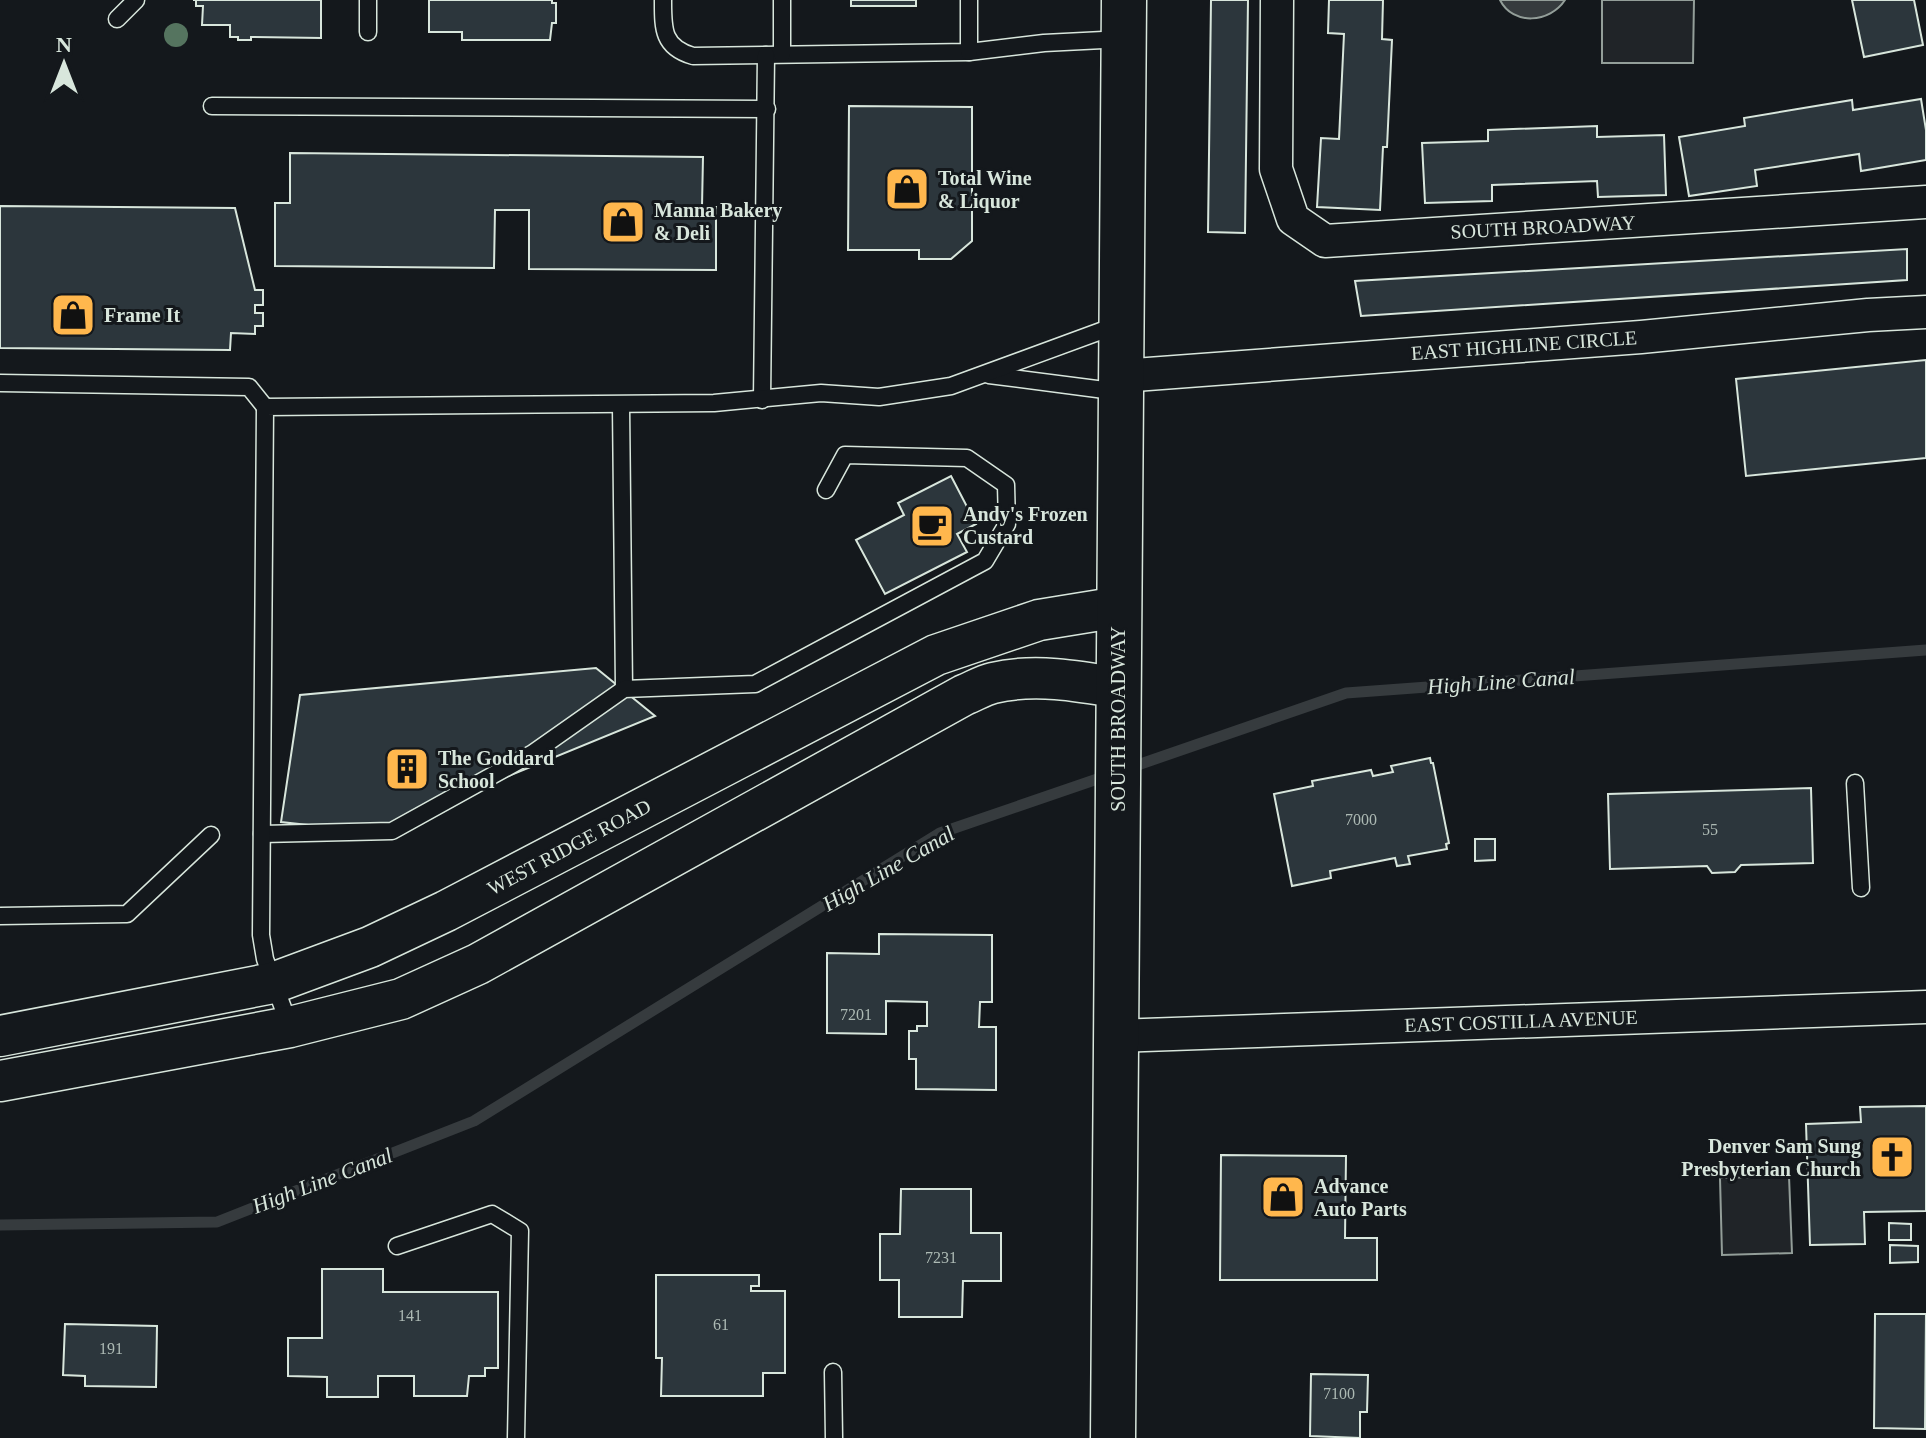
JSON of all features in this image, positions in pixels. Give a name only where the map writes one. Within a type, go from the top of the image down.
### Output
[{"type":"main road","name":"SOUTH BROADWAY","points":[[1113,1438],[1124,19]]},
{"type":"street","name":"SOUTH BROADWAY","points":[[1277,0],[1276,169],[1293,219],[1325,241],[1926,202]]},
{"type":"street","name":"EAST HIGHLINE CIRCLE","points":[[1121,384],[1926,312]]},
{"type":"street","name":"WEST RIDGE ROAD","points":[[0,1036],[273,983],[370,947],[446,911],[936,655],[1039,620],[1119,607]]},
{"type":"street","points":[[0,1081],[290,1027],[401,999],[478,964],[964,695],[993,683],[1057,679],[1119,688]]},
{"type":"street","name":"EAST COSTILLA AVENUE","points":[[1116,1036],[1926,1007]]},
{"type":"lane","points":[[117,19],[136,0]]},
{"type":"lane","points":[[368,0],[368,32]]},
{"type":"lane","points":[[663,0],[663,28],[678,52],[693,56],[969,52],[1044,43],[1124,19]]},
{"type":"lane","points":[[762,400],[767,109],[782,0]]},
{"type":"lane","points":[[969,0],[969,52]]},
{"type":"lane","points":[[212,106],[767,109]]},
{"type":"lane","points":[[265,407],[621,406],[762,400],[821,393],[879,397],[951,386],[1122,324]]},
{"type":"lane","points":[[983,374],[1121,384]]},
{"type":"lane","points":[[0,383],[249,387],[265,407],[261,935],[273,983],[290,1027]]},
{"type":"lane","points":[[621,406],[624,689]]},
{"type":"lane","points":[[262,834],[392,831],[533,753],[624,689],[755,684],[985,561],[1007,524],[1006,485],[967,458],[845,455],[826,490]]},
{"type":"lane","points":[[1855,783],[1861,888]]},
{"type":"lane","points":[[0,916],[127,914],[211,835]]},
{"type":"lane","points":[[397,1246],[492,1214],[520,1231],[516,1438]]},
{"type":"lane","points":[[833,1372],[834,1438]]},
{"type":"shaded area","points":[[1500,0],[1565,0],[1550,13],[1532,18],[1514,14]]},
{"type":"shaded area","points":[[1602,0],[1694,0],[1693,63],[1602,63]]},
{"type":"shaded area","points":[[1789,1176],[1792,1253],[1722,1255],[1720,1178]]},
{"type":"building","points":[[196,0],[321,0],[321,38],[251,37],[251,40],[238,40],[238,37],[230,37],[230,25],[202,25],[203,6],[196,6]]},
{"type":"building","points":[[429,0],[552,0],[556,3],[556,23],[552,23],[550,40],[462,40],[462,32],[429,32]]},
{"type":"building","points":[[851,0],[916,0],[916,6],[851,6]]},
{"type":"building","points":[[1211,0],[1248,0],[1245,233],[1208,232]]},
{"type":"building","points":[[1329,0],[1383,0],[1382,39],[1392,40],[1387,147],[1383,147],[1380,210],[1317,207],[1321,138],[1339,139],[1344,34],[1328,33]]},
{"type":"building","points":[[1852,0],[1914,0],[1923,45],[1864,57]]},
{"type":"building","points":[[1921,99],[1926,130],[1926,160],[1861,171],[1859,154],[1755,170],[1757,186],[1689,196],[1679,137],[1745,126],[1744,118],[1852,100],[1853,110]]},
{"type":"building","points":[[849,106],[972,107],[972,241],[951,259],[919,259],[919,250],[848,250]]},
{"type":"building","points":[[1597,126],[1597,137],[1664,135],[1666,195],[1598,197],[1597,181],[1492,185],[1492,201],[1425,203],[1422,143],[1488,141],[1488,130]]},
{"type":"building","points":[[290,153],[703,157],[702,207],[716,207],[716,270],[529,269],[529,210],[495,210],[494,268],[275,266],[275,203],[290,203]]},
{"type":"building","points":[[0,206],[235,208],[255,290],[263,290],[263,305],[255,305],[255,313],[263,313],[263,326],[255,326],[255,334],[231,333],[230,350],[0,348]]},
{"type":"building","points":[[1907,249],[1907,280],[1361,316],[1355,281]]},
{"type":"building","points":[[1926,360],[1926,458],[1746,476],[1736,379]]},
{"type":"building","points":[[951,476],[976,524],[957,534],[967,552],[885,594],[856,540],[904,515],[898,503]]},
{"type":"building","name":"The Goddard School","points":[[596,668],[655,716],[372,832],[281,822],[300,695]]},
{"type":"building","points":[[1430,758],[1449,843],[1446,844],[1447,849],[1408,856],[1410,864],[1397,866],[1395,858],[1330,871],[1331,878],[1292,886],[1274,794],[1313,786],[1312,781],[1371,770],[1373,776],[1393,772],[1391,766]]},
{"type":"building","points":[[1811,788],[1813,863],[1741,865],[1735,872],[1712,873],[1707,866],[1610,869],[1608,794]]},
{"type":"building","points":[[1475,839],[1495,839],[1495,860],[1475,861]]},
{"type":"building","points":[[879,934],[992,935],[992,1002],[980,1002],[979,1027],[996,1027],[996,1090],[916,1089],[916,1059],[909,1059],[909,1031],[917,1031],[917,1026],[927,1026],[927,1002],[886,1001],[886,1034],[827,1033],[827,953],[879,954]]},
{"type":"building","points":[[1926,1106],[1926,1211],[1864,1212],[1865,1244],[1810,1245],[1806,1124],[1861,1122],[1860,1107]]},
{"type":"building","name":"Advance Auto Parts","points":[[1221,1155],[1346,1156],[1345,1238],[1377,1238],[1377,1280],[1220,1280]]},
{"type":"building","points":[[901,1189],[971,1189],[971,1233],[1001,1233],[1001,1281],[963,1281],[962,1317],[899,1317],[899,1280],[880,1280],[880,1234],[900,1234]]},
{"type":"building","points":[[1889,1223],[1911,1224],[1911,1240],[1889,1240]]},
{"type":"building","points":[[1890,1245],[1918,1246],[1918,1262],[1890,1263]]},
{"type":"building","points":[[322,1269],[383,1269],[383,1292],[498,1292],[498,1368],[485,1368],[485,1376],[469,1376],[467,1396],[414,1396],[414,1376],[378,1376],[378,1397],[327,1397],[327,1377],[288,1376],[288,1338],[322,1338]]},
{"type":"building","points":[[656,1275],[759,1275],[759,1286],[751,1286],[751,1291],[785,1291],[785,1373],[763,1373],[763,1396],[661,1396],[662,1358],[656,1358]]},
{"type":"building","points":[[1875,1314],[1926,1314],[1925,1429],[1874,1428]]},
{"type":"building","points":[[65,1324],[157,1326],[156,1387],[85,1386],[85,1376],[63,1375]]},
{"type":"building","points":[[1311,1374],[1368,1375],[1367,1412],[1360,1412],[1360,1438],[1310,1436]]},
{"type":"waterway","name":"High Line Canal","points":[[1129,768],[1346,693],[1926,650]]},
{"type":"waterway","name":"High Line Canal","points":[[0,1225],[217,1222],[474,1121],[940,833],[1109,775]]},
{"type":"place","name":"Total Wine & Liquor","points":[[907,189]]},
{"type":"place","name":"Manna Bakery & Deli","points":[[623,222]]},
{"type":"place","name":"Frame It","points":[[73,315]]},
{"type":"place","name":"Andy's Frozen Custard","points":[[932,526]]},
{"type":"place","name":"The Goddard School","points":[[407,769]]},
{"type":"place","name":"Denver Sam Sung Presbyterian Church","points":[[1892,1157]]},
{"type":"place","name":"Advance Auto Parts","points":[[1283,1197]]}]
